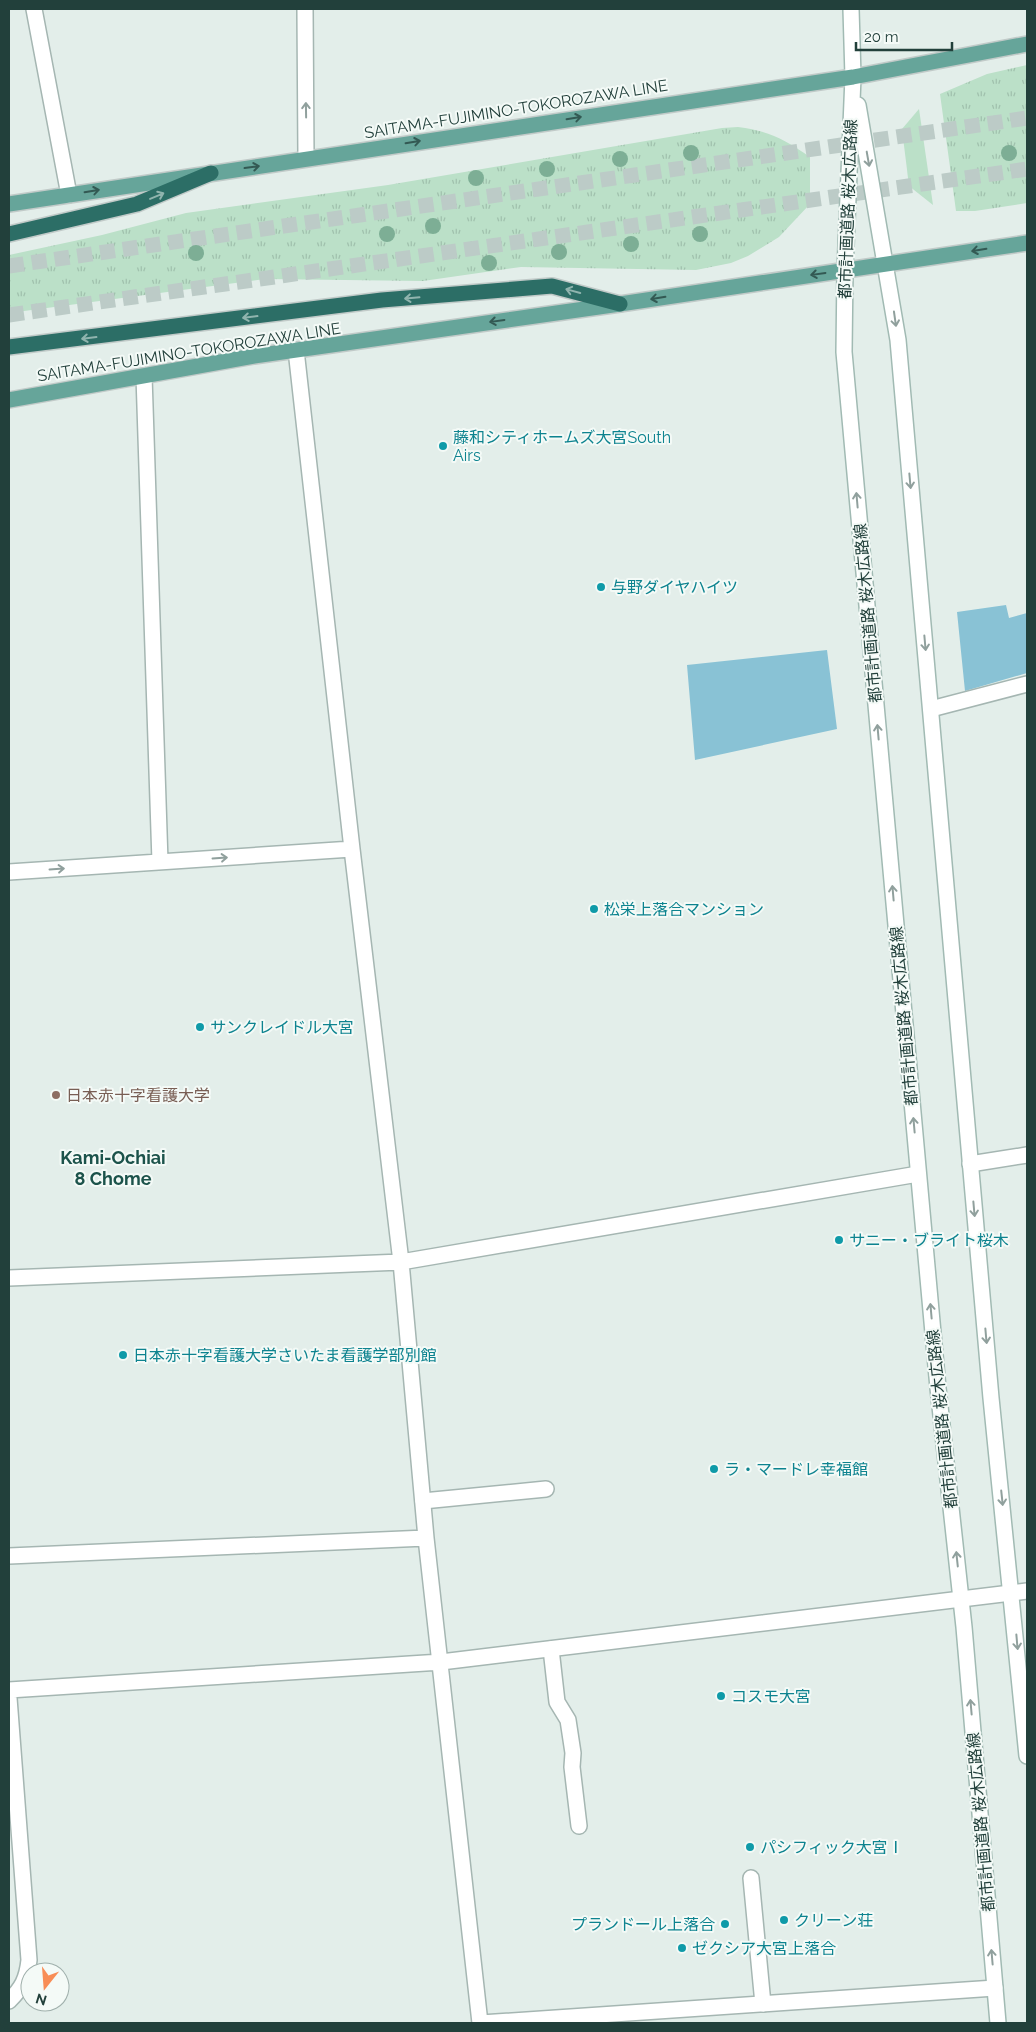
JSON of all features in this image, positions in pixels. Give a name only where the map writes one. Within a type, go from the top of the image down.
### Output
[{"type":"highway","points":[[9,234],[136,204],[211,173]]},
{"type":"highway","points":[[9,347],[382,300],[552,286],[620,304]]},
{"type":"main road","name":"SAITAMA-FUJIMINO-TOKOROZAWA LINE","points":[[9,204],[853,77],[1027,44]]},
{"type":"main road","name":"SAITAMA-FUJIMINO-TOKOROZAWA LINE","points":[[9,400],[296,350],[1027,243]]},
{"type":"street","points":[[34,9],[69,195]]},
{"type":"street","points":[[305,9],[306,158]]},
{"type":"street","points":[[851,9],[853,77]]},
{"type":"street","name":"都市計画道路 桜木広路線","points":[[853,77],[898,340],[991,1398],[1020,1592],[1027,1756]]},
{"type":"street","name":"都市計画道路 桜木広路線","points":[[853,77],[845,270],[844,352],[938,1388],[961,1599],[998,2023]]},
{"type":"street","points":[[296,350],[401,1262],[426,1538],[480,2023],[995,1988]]},
{"type":"street","points":[[144,376],[160,862]]},
{"type":"street","points":[[930,709],[1027,684]]},
{"type":"street","points":[[9,872],[352,849]]},
{"type":"street","points":[[970,1164],[1027,1155]]},
{"type":"street","points":[[9,1278],[401,1262],[918,1174]]},
{"type":"street","points":[[423,1501],[546,1489]]},
{"type":"street","points":[[9,1556],[426,1538]]},
{"type":"street","points":[[9,1690],[441,1662],[1020,1592]]},
{"type":"street","points":[[551,1649],[557,1702],[568,1720],[573,1753],[572,1767],[579,1826]]},
{"type":"street","points":[[9,1698],[29,1960],[28,1975],[24,1984],[9,2001]]},
{"type":"street","points":[[751,1878],[763,2004]]},
{"type":"green space","points":[[1027,65],[1027,203],[975,211],[956,211],[940,94],[987,74]]},
{"type":"green space","points":[[919,109],[933,205],[909,186],[902,129]]},
{"type":"green space","points":[[738,127],[776,137],[810,157],[810,204],[779,237],[748,256],[731,263],[696,270],[521,267],[423,281],[265,279],[9,313],[9,255],[102,235],[186,213],[388,185],[722,128]]},
{"type":"water","points":[[1006,605],[1009,618],[1027,613],[1027,673],[965,691],[957,612]]},
{"type":"water","points":[[827,650],[837,729],[695,760],[687,665]]},
{"type":"tunnel","points":[[9,266],[1027,118]]},
{"type":"tunnel","points":[[9,315],[1027,169]]},
{"type":"place","name":"藤和シティホームズ大宮South Airs","points":[[443,446]]},
{"type":"place","name":"与野ダイヤハイツ","points":[[601,587]]},
{"type":"place","name":"松栄上落合マンション","points":[[594,909]]},
{"type":"place","name":"サンクレイドル大宮","points":[[200,1027]]},
{"type":"place","name":"日本赤十字看護大学","points":[[56,1095]]},
{"type":"place","name":"サニー・ブライト桜木","points":[[839,1240]]},
{"type":"place","name":"日本赤十字看護大学さいたま看護学部別館","points":[[123,1355]]},
{"type":"place","name":"ラ・マードレ幸福館","points":[[714,1469]]},
{"type":"place","name":"コスモ大宮","points":[[721,1696]]},
{"type":"place","name":"パシフィック大宮Ⅰ","points":[[750,1847]]},
{"type":"place","name":"クリーン荘","points":[[784,1920]]},
{"type":"place","name":"プランドール上落合","points":[[725,1924]]},
{"type":"place","name":"ゼクシア大宮上落合","points":[[682,1948]]},
{"type":"district","name":"Kami-Ochiai 8 Chome","points":[[113,1167]]}]
